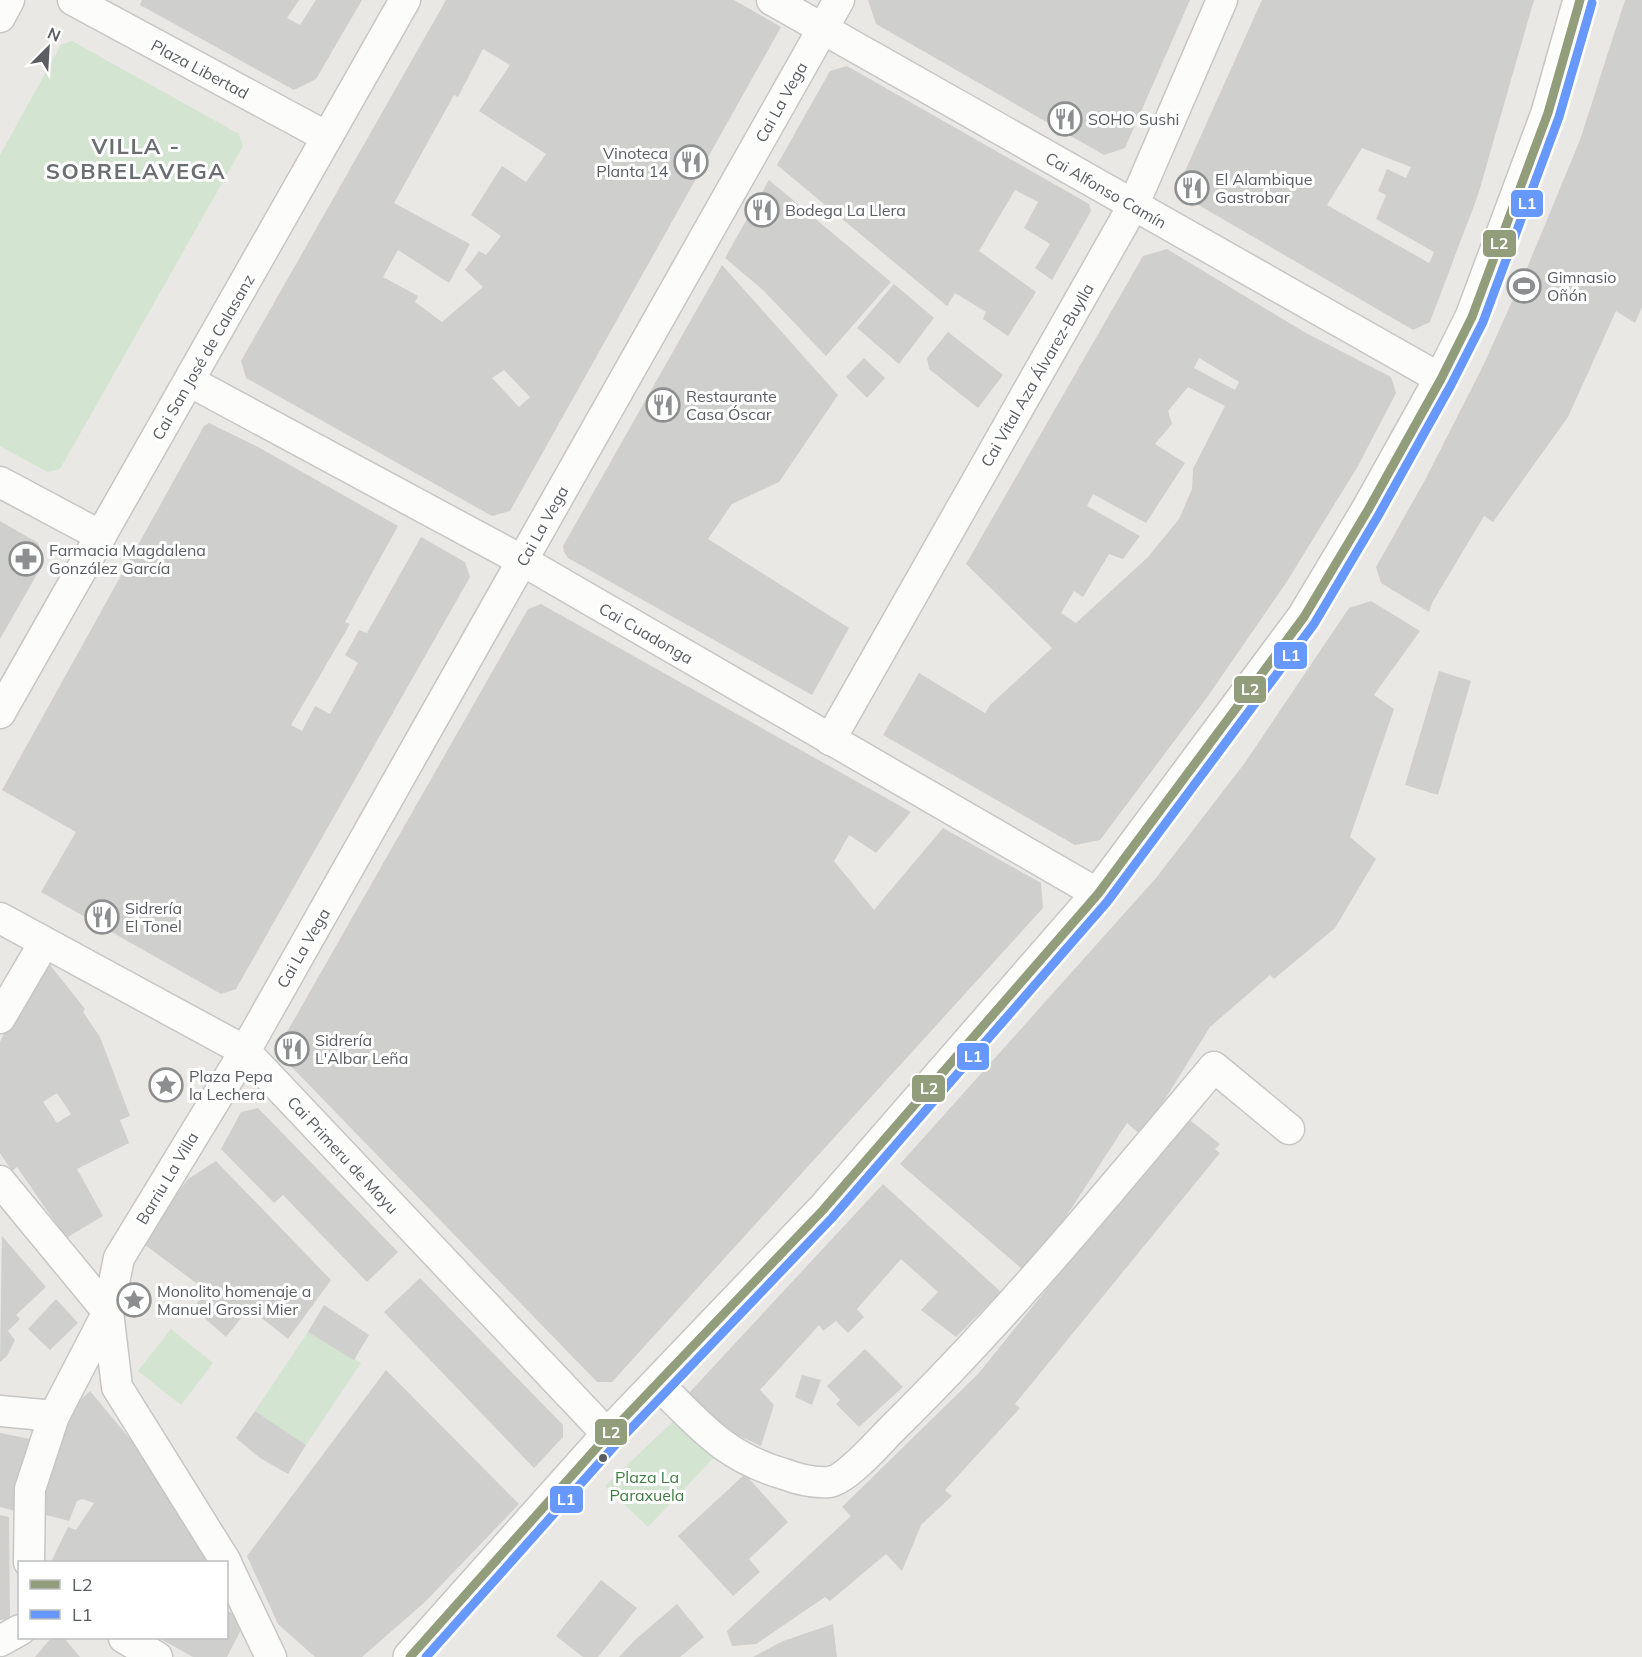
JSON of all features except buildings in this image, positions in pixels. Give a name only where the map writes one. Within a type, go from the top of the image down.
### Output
[{"type":"street","points":[[0,17],[9,0]]},
{"type":"street","name":"Plaza Libertad","points":[[74,0],[327,137]]},
{"type":"street","name":"Cai San José de Calasanz","points":[[0,713],[405,0]]},
{"type":"street","name":"Cai Alfonso Camín","points":[[772,0],[1441,380]]},
{"type":"street","name":"Cai La Vega","points":[[244,1051],[839,0]]},
{"type":"street","name":"Cai Vital Aza Álvarez-Buylla","points":[[830,740],[1133,206],[1222,0]]},
{"type":"street","points":[[410,1657],[608,1435],[823,1210],[1098,894],[1304,617],[1441,380],[1472,317],[1548,113],[1580,0]]},
{"type":"street","name":"Cai Cuadonga","points":[[189,381],[523,561],[1098,894]]},
{"type":"street","points":[[0,482],[101,536]]},
{"type":"street","name":"Cai Primeru de Mayu","points":[[0,918],[244,1051],[608,1435]]},
{"type":"street","points":[[0,1018],[44,943]]},
{"type":"street","name":"Barriu La Villa","points":[[29,1561],[30,1489],[54,1416],[108,1312],[119,1258],[244,1051]]},
{"type":"street","points":[[657,1383],[723,1448],[754,1465],[794,1478],[831,1482],[853,1467],[959,1363],[1056,1255],[1214,1067],[1289,1129]]},
{"type":"street","points":[[0,1181],[108,1312]]},
{"type":"street","name":"Barriu La Villa","points":[[108,1312],[117,1387],[225,1561]]},
{"type":"street","points":[[0,1411],[54,1416]]},
{"type":"street","name":"Barriu La Villa","points":[[228,1567],[271,1657]]},
{"type":"street","points":[[0,1641],[18,1631]]},
{"type":"street","points":[[126,1639],[158,1657]]},
{"type":"green space","points":[[72,41],[239,134],[243,146],[60,469],[48,472],[0,446],[0,155],[61,45]]},
{"type":"green space","points":[[171,1329],[213,1363],[181,1405],[138,1371]]},
{"type":"green space","points":[[308,1332],[361,1363],[306,1445],[255,1411]]},
{"type":"green space","name":"Plaza La Paraxuela","points":[[678,1417],[718,1453],[648,1527],[605,1486]]},
{"type":"transit line","name":"L2","points":[[410,1657],[608,1435],[823,1210],[1098,894],[1304,617],[1368,510],[1441,379],[1472,317],[1548,113],[1580,0]]},
{"type":"transit line","name":"L1","points":[[426,1657],[617,1443],[832,1218],[1107,902],[1314,624],[1378,516],[1451,385],[1483,322],[1559,117],[1592,3]]},
{"type":"place","name":"SOHO Sushi","points":[[1065,119]]},
{"type":"place","name":"Vinoteca Planta 14","points":[[691,162]]},
{"type":"place","name":"El Alambique Gastrobar","points":[[1192,188]]},
{"type":"place","name":"Bodega La Llera","points":[[762,210]]},
{"type":"place","name":"Gimnasio Oñón","points":[[1524,286]]},
{"type":"place","name":"Restaurante Casa Óscar","points":[[663,405]]},
{"type":"place","name":"Farmacia Magdalena González García","points":[[26,559]]},
{"type":"place","name":"Sidrería El Tonel","points":[[102,917]]},
{"type":"place","name":"Sidrería L'Albar Leña","points":[[292,1049]]},
{"type":"place","name":"Plaza Pepa la Lechera","points":[[166,1085]]},
{"type":"place","name":"Monolito homenaje a Manuel Grossi Mier","points":[[134,1300]]},
{"type":"district","name":"VILLA - SOBRELAVEGA","points":[[136,158]]}]
